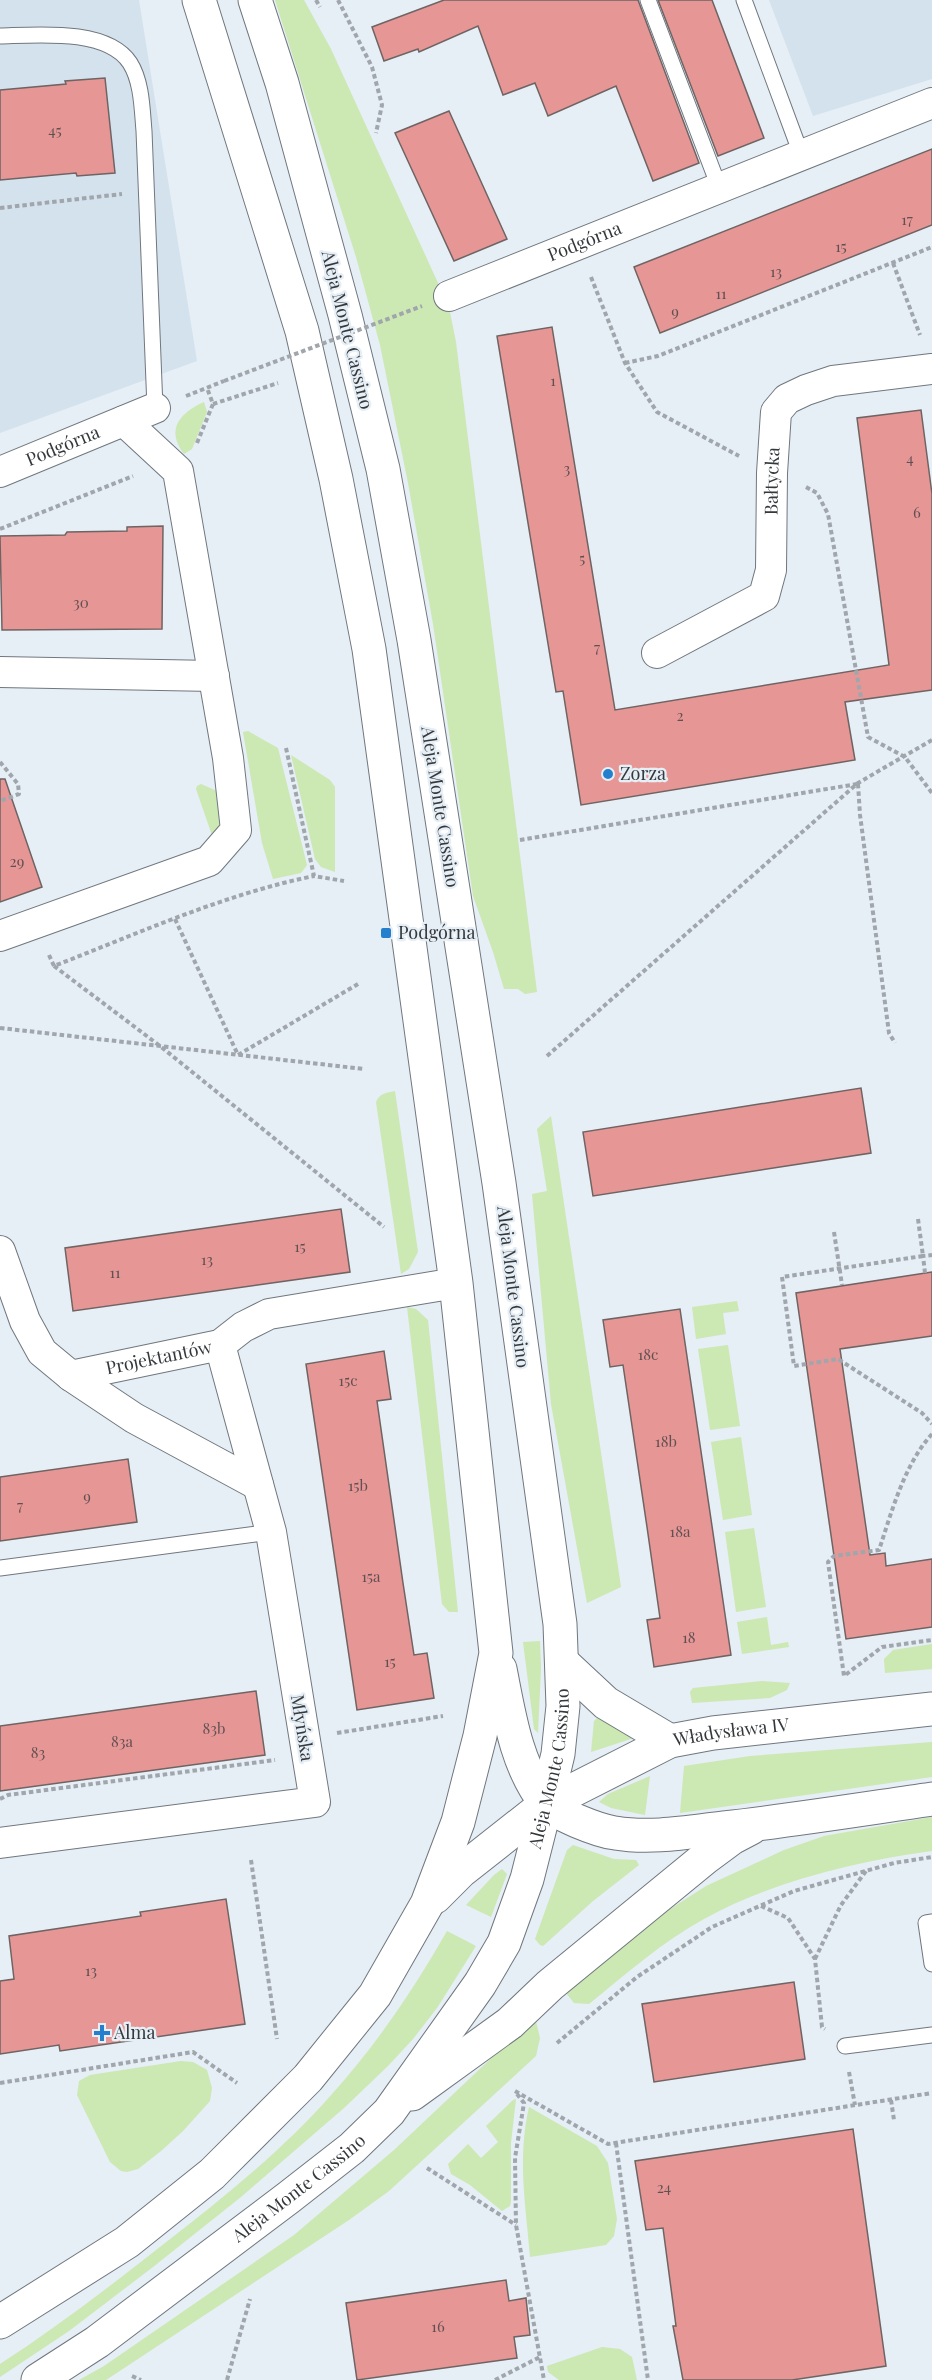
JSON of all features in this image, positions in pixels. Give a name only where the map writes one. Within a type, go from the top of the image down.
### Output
[{"type":"street","points":[[199,0],[302,331],[336,479],[369,650],[456,1283],[496,1653],[514,1739],[546,1804],[580,1823],[615,1833],[660,1835],[760,1824],[932,1798]]},
{"type":"street","name":"Aleja Monte Cassino","points":[[38,2380],[97,2342],[288,2198],[352,2148],[388,2112],[480,1984],[504,1943],[528,1879],[558,1754],[563,1706],[560,1624],[499,1183],[414,640],[383,469],[282,83],[255,0]]},
{"type":"street","name":"Podgórna","points":[[436,301],[932,103]]},
{"type":"street","name":"Bałtycka","points":[[657,652],[764,596],[771,570],[772,473],[776,412],[787,399],[833,381],[932,369]]},
{"type":"street","name":"Podgórna","points":[[0,472],[154,408]]},
{"type":"street","points":[[0,936],[209,861],[236,830],[214,676],[178,471],[124,421]]},
{"type":"street","points":[[0,672],[214,676]]},
{"type":"street","points":[[0,1251],[25,1321],[42,1352],[71,1376],[134,1418],[258,1485]]},
{"type":"street","name":"Projektantów","points":[[71,1376],[220,1346],[243,1327],[269,1314],[456,1283]]},
{"type":"street","name":"Młyńska","points":[[0,1843],[315,1802],[271,1532],[220,1346]]},
{"type":"street","points":[[0,2322],[128,2242],[212,2174],[308,2078],[368,2004],[427,1905],[458,1822],[480,1736],[496,1653]]},
{"type":"street","points":[[562,1662],[606,1703],[670,1741]]},
{"type":"street","name":"Władysława IV","points":[[427,1905],[469,1864],[546,1804],[670,1741],[713,1733],[932,1709]]},
{"type":"street","points":[[388,2112],[510,2023],[550,1984],[705,1858],[732,1838],[760,1824]]},
{"type":"lane","points":[[648,0],[719,187]]},
{"type":"lane","points":[[744,0],[794,142],[801,154]]},
{"type":"lane","points":[[0,36],[82,38],[104,42],[120,51],[131,64],[139,85],[144,131],[154,408]]},
{"type":"lane","points":[[0,1568],[271,1532]]},
{"type":"lane","points":[[932,1922],[926,1923],[932,1964]]},
{"type":"lane","points":[[845,2046],[932,2035]]},
{"type":"path","points":[[316,0],[320,7]]},
{"type":"path","points":[[338,0],[372,67],[382,105],[376,133]]},
{"type":"path","points":[[0,208],[147,191]]},
{"type":"path","points":[[578,244],[625,363],[657,412],[672,420]]},
{"type":"path","points":[[625,363],[658,356],[932,247]]},
{"type":"path","points":[[892,263],[920,336]]},
{"type":"path","points":[[214,385],[436,301]]},
{"type":"path","points":[[213,404],[283,382]]},
{"type":"path","points":[[0,529],[149,469],[161,480],[178,471],[190,462],[213,404],[207,388]]},
{"type":"path","points":[[862,702],[868,737],[905,757],[932,794]]},
{"type":"path","points":[[547,1056],[858,783],[932,740]]},
{"type":"path","points":[[286,748],[314,876]]},
{"type":"path","points":[[0,762],[18,784],[19,794],[0,801]]},
{"type":"path","points":[[520,840],[858,783]]},
{"type":"path","points":[[858,783],[860,815],[890,1033],[895,1043]]},
{"type":"path","points":[[54,966],[175,919],[277,884],[314,876],[344,881]]},
{"type":"path","points":[[175,919],[238,1055]]},
{"type":"path","points":[[34,924],[54,966],[160,1046],[384,1227]]},
{"type":"path","points":[[238,1055],[358,984]]},
{"type":"path","points":[[0,1028],[364,1069]]},
{"type":"path","points":[[918,1219],[925,1273]]},
{"type":"path","points":[[834,1232],[842,1286]]},
{"type":"path","points":[[932,1255],[782,1276],[794,1366],[838,1359],[922,1413],[932,1424]]},
{"type":"path","points":[[932,1434],[919,1448],[894,1506],[879,1550],[834,1556],[828,1562],[844,1676],[882,1647],[932,1640]]},
{"type":"path","points":[[0,1799],[20,1794],[285,1759],[304,1739],[443,1716]]},
{"type":"path","points":[[557,2043],[637,1977],[712,1927],[794,1891],[894,1863],[932,1857]]},
{"type":"path","points":[[251,1860],[277,2039]]},
{"type":"path","points":[[815,1959],[841,1905],[866,1871]]},
{"type":"path","points":[[760,1905],[788,1918],[815,1959],[822,2027],[845,2046]]},
{"type":"path","points":[[0,2083],[193,2052],[237,2083]]},
{"type":"path","points":[[544,2380],[516,2225],[515,2158],[524,2103],[515,2091],[608,2144],[932,2093]]},
{"type":"path","points":[[891,2100],[894,2120]]},
{"type":"path","points":[[616,2143],[648,2380]]},
{"type":"path","points":[[427,2168],[516,2225]]},
{"type":"path","points":[[227,2380],[250,2299]]},
{"type":"path","points":[[495,2380],[540,2357]]},
{"type":"path","points":[[132,2376],[141,2380]]},
{"type":"shaded area","points":[[0,0],[139,0],[197,361],[0,433]]},
{"type":"shaded area","points":[[769,0],[932,0],[932,79],[813,116]]},
{"type":"green space","points":[[275,0],[304,0],[331,49],[449,307],[456,342],[537,992],[525,994],[518,989],[504,989],[473,896],[433,624],[380,345],[356,257]]},
{"type":"green space","points":[[204,402],[207,412],[192,449],[184,454],[176,437],[178,423],[188,411]]},
{"type":"green space","points":[[248,731],[278,748],[307,865],[301,873],[273,879],[262,843],[243,732]]},
{"type":"green space","points":[[291,755],[330,780],[335,787],[335,872],[321,867],[315,859]]},
{"type":"green space","points":[[201,784],[217,791],[226,816],[213,838],[196,789]]},
{"type":"green space","points":[[395,1091],[418,1252],[409,1269],[401,1274],[376,1102],[381,1095]]},
{"type":"green space","points":[[551,1116],[621,1587],[587,1603],[551,1404],[532,1194],[547,1191],[537,1129]]},
{"type":"green space","points":[[737,1301],[739,1311],[723,1313],[726,1334],[696,1339],[692,1307]]},
{"type":"green space","points":[[407,1307],[416,1309],[428,1320],[458,1612],[449,1612],[442,1604]]},
{"type":"green space","points":[[728,1345],[740,1426],[710,1430],[698,1349]]},
{"type":"green space","points":[[741,1437],[752,1515],[723,1520],[711,1442]]},
{"type":"green space","points":[[754,1528],[766,1607],[736,1612],[725,1532]]},
{"type":"green space","points":[[767,1617],[771,1645],[788,1642],[789,1647],[742,1654],[737,1622]]},
{"type":"green space","points":[[540,1641],[538,1733],[534,1729],[523,1642]]},
{"type":"green space","points":[[932,1644],[932,1669],[885,1673],[884,1659],[893,1650]]},
{"type":"green space","points":[[762,1681],[790,1683],[787,1690],[770,1698],[692,1703],[690,1692],[693,1688]]},
{"type":"green space","points":[[597,1718],[643,1735],[591,1752],[594,1721]]},
{"type":"green space","points":[[932,1742],[932,1777],[680,1813],[684,1766],[750,1756]]},
{"type":"green space","points":[[650,1776],[645,1815],[611,1808],[599,1802],[608,1794]]},
{"type":"green space","points":[[932,1817],[932,1851],[844,1867],[757,1894],[704,1919],[674,1938],[589,2004],[574,2003],[566,1993],[628,1936],[706,1886],[784,1850],[824,1836]]},
{"type":"green space","points":[[573,1845],[614,1859],[636,1860],[639,1865],[593,1901],[543,1946],[535,1939],[567,1850]]},
{"type":"green space","points":[[502,1869],[507,1874],[491,1917],[466,1905],[494,1875]]},
{"type":"green space","points":[[447,1931],[476,1946],[437,2008],[388,2066],[344,2108],[241,2197],[69,2331],[0,2377],[0,2364],[63,2321],[145,2259],[231,2190],[294,2134],[349,2075],[379,2036],[408,1995]]},
{"type":"green space","points":[[535,2017],[540,2038],[536,2056],[389,2191],[349,2220],[106,2380],[79,2380],[104,2366],[294,2235],[394,2150]]},
{"type":"green space","points":[[181,2061],[193,2062],[207,2070],[212,2088],[210,2101],[161,2151],[138,2169],[121,2171],[110,2162],[77,2095],[79,2081],[90,2075]]},
{"type":"green space","points":[[516,2099],[511,2143],[511,2202],[510,2206],[502,2211],[470,2185],[451,2174],[448,2164],[468,2144],[481,2158],[498,2142],[486,2126]]},
{"type":"green space","points":[[529,2107],[597,2146],[608,2163],[617,2219],[614,2236],[606,2245],[530,2257],[523,2164],[525,2126]]},
{"type":"green space","points":[[602,2347],[620,2349],[632,2357],[637,2380],[559,2380],[548,2372],[547,2366]]},
{"type":"building","points":[[444,0],[638,0],[699,163],[653,181],[616,86],[548,116],[535,83],[503,95],[478,26],[419,52],[418,49],[384,61],[372,27]]},
{"type":"building","points":[[658,0],[712,0],[764,138],[718,156]]},
{"type":"building","points":[[105,78],[115,173],[77,176],[76,173],[0,180],[0,90]]},
{"type":"building","points":[[449,111],[507,239],[454,261],[395,133]]},
{"type":"building","points":[[932,149],[932,225],[660,333],[634,267]]},
{"type":"building","points":[[552,327],[615,710],[889,665],[857,418],[921,410],[932,494],[932,690],[845,702],[855,760],[581,805],[563,691],[556,692],[497,336]]},
{"type":"building","points":[[163,526],[162,629],[2,630],[0,536],[65,535],[67,532],[127,531],[127,527]]},
{"type":"building","points":[[0,779],[5,779],[42,887],[0,902]]},
{"type":"building","points":[[861,1088],[871,1153],[593,1196],[583,1132]]},
{"type":"building","points":[[341,1209],[350,1272],[73,1311],[65,1248]]},
{"type":"building","points":[[932,1272],[932,1336],[840,1349],[870,1555],[885,1553],[886,1566],[932,1559],[932,1627],[846,1639],[796,1293]]},
{"type":"building","points":[[680,1309],[731,1655],[654,1667],[647,1620],[660,1618],[647,1527],[623,1365],[610,1367],[603,1320]]},
{"type":"building","points":[[384,1351],[391,1399],[377,1401],[403,1583],[414,1655],[427,1653],[434,1698],[357,1710],[306,1364]]},
{"type":"building","points":[[128,1459],[137,1522],[0,1541],[0,1477]]},
{"type":"building","points":[[256,1691],[265,1755],[0,1791],[0,1726]]},
{"type":"building","points":[[226,1899],[245,2024],[60,2051],[59,2045],[0,2054],[0,1981],[14,1979],[9,1936],[141,1916],[140,1912]]},
{"type":"building","points":[[794,1982],[805,2059],[654,2082],[642,2004]]},
{"type":"building","points":[[853,2129],[886,2366],[792,2380],[683,2380],[673,2326],[676,2326],[663,2228],[646,2230],[635,2161]]},
{"type":"building","points":[[506,2280],[509,2301],[526,2298],[530,2335],[514,2337],[517,2358],[357,2380],[346,2303]]},
{"type":"place","name":"Zorza","points":[[608,774]]},
{"type":"place","name":"Podgórna","points":[[386,933]]},
{"type":"place","name":"Alma","points":[[102,2033]]}]
